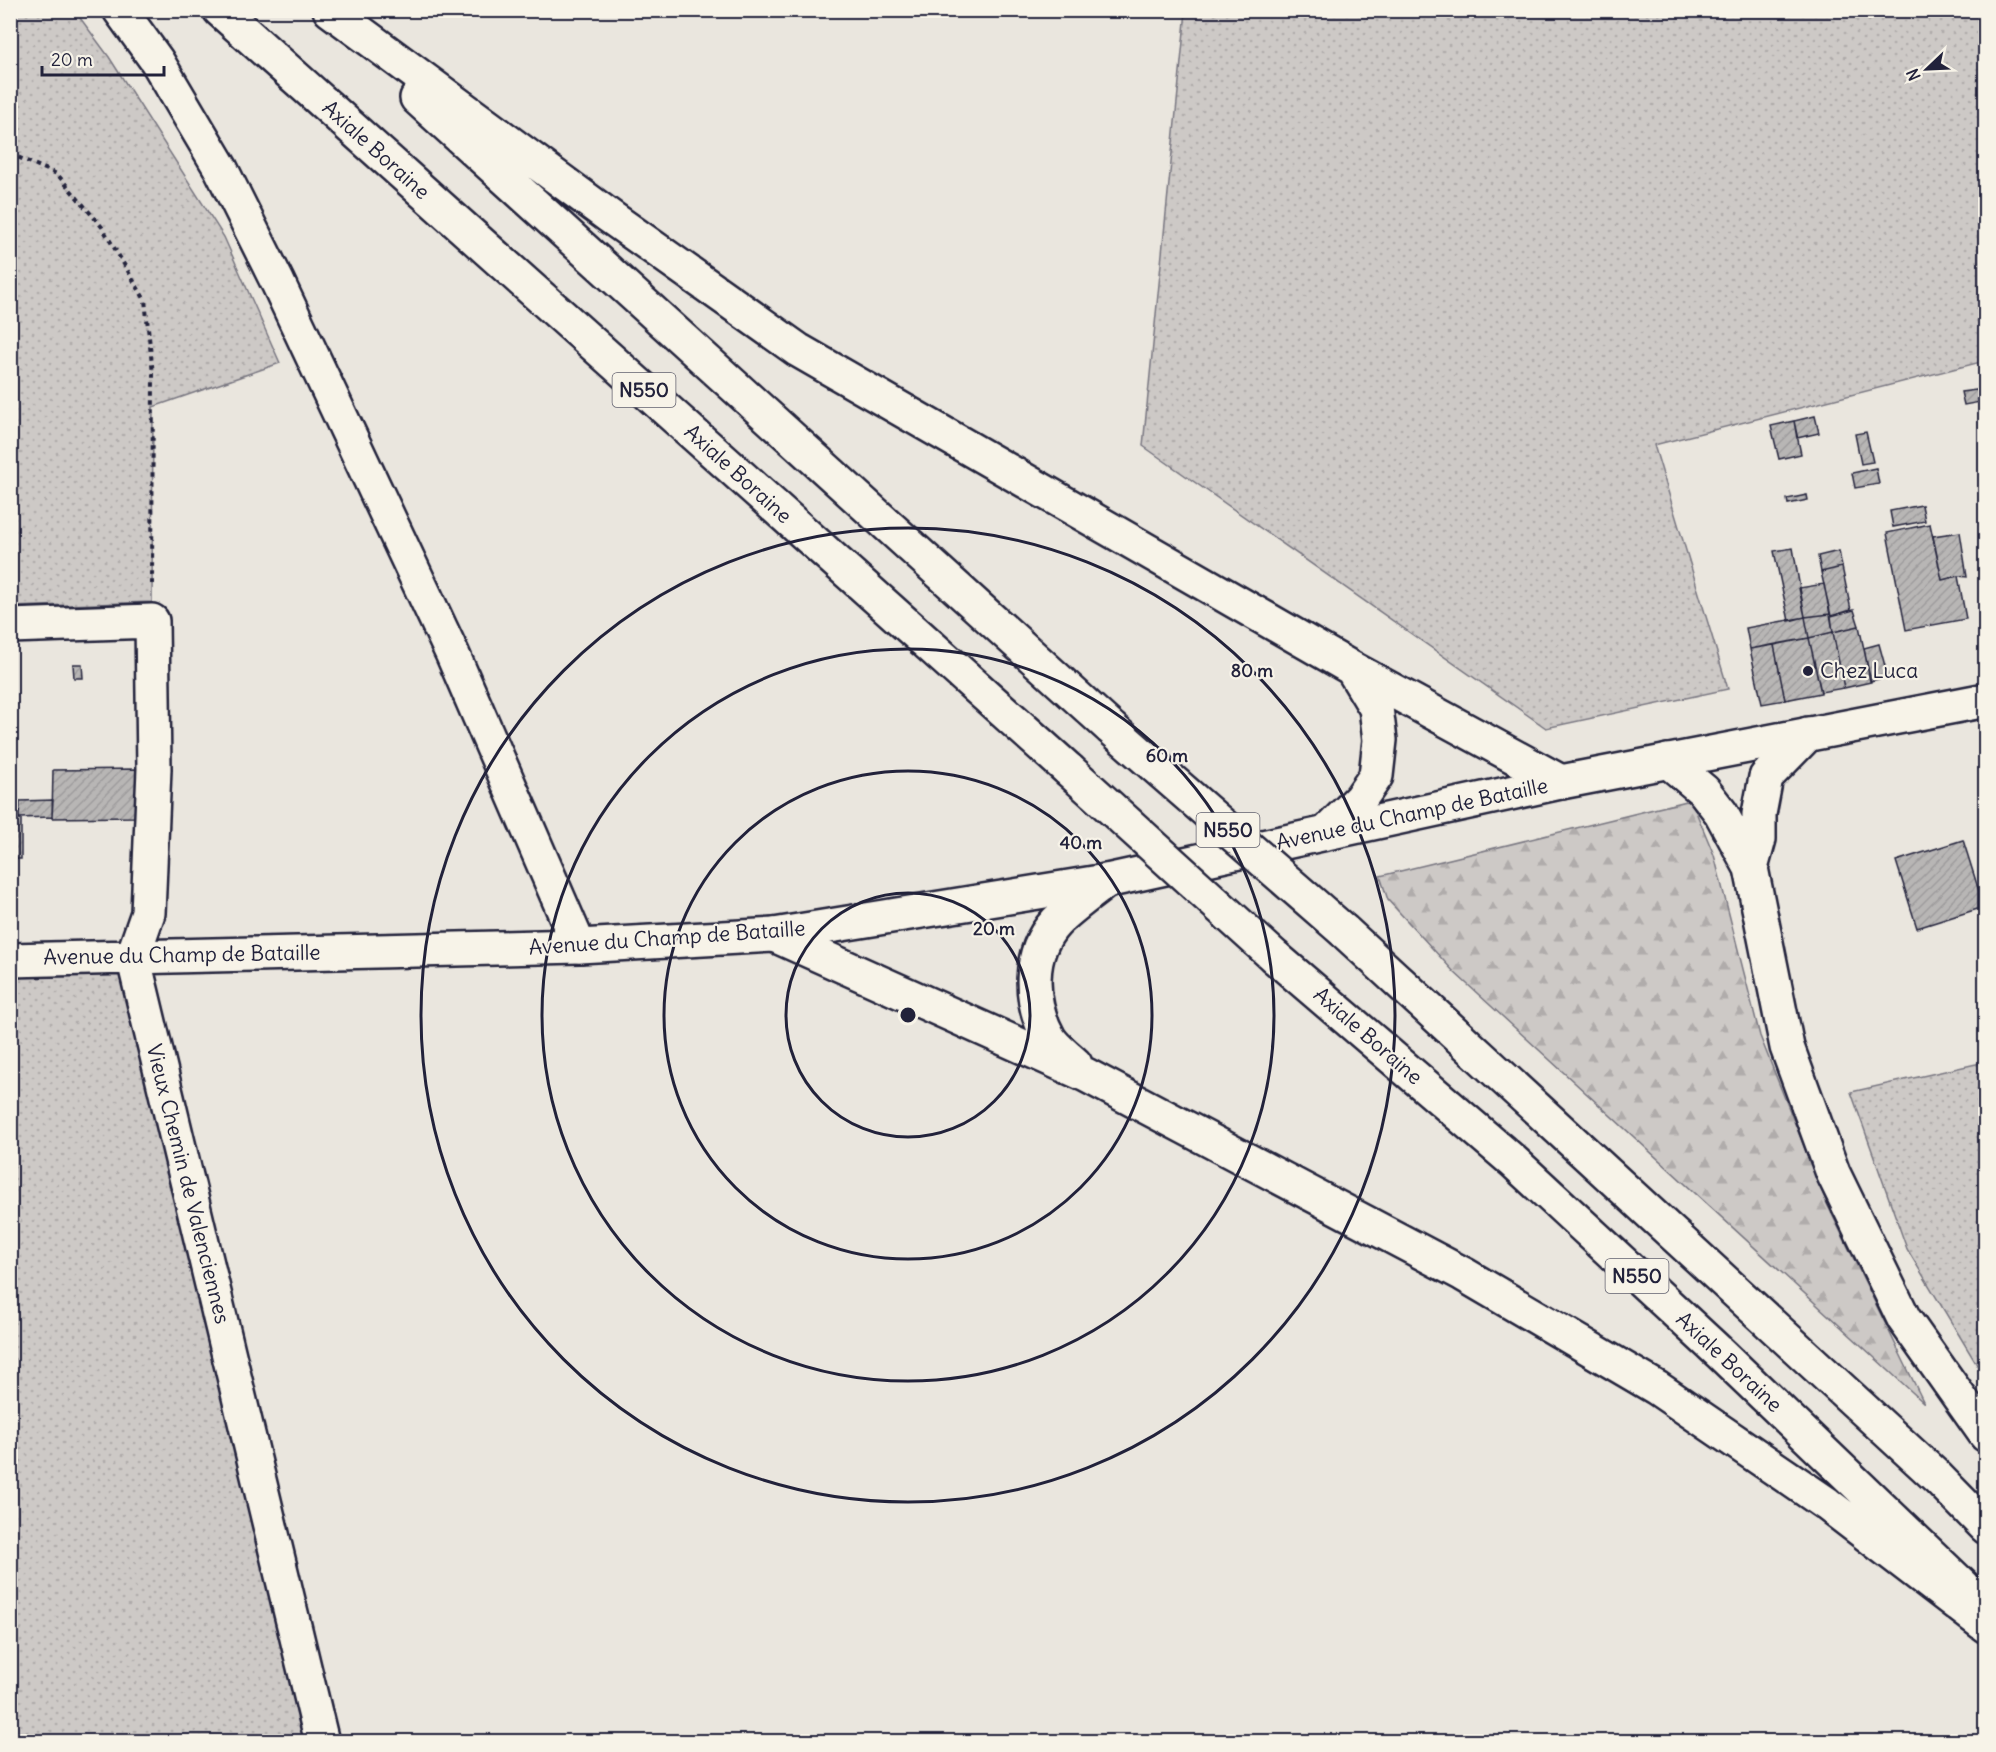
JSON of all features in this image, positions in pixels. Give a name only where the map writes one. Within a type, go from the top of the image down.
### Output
[{"type":"main road","points":[[120,10],[157,61],[221,169],[278,283],[452,653],[579,946]]},
{"type":"main road","name":"Axiale Boraine","points":[[220,10],[1275,957],[1513,1161],[1720,1353],[1986,1608]]},
{"type":"main road","name":"N550","points":[[321,10],[1112,728],[1344,932],[1929,1470],[1986,1527]]},
{"type":"main road","points":[[330,10],[609,216],[798,350],[1353,669],[1561,782]]},
{"type":"main road","points":[[10,626],[152,621],[154,769],[148,914],[133,956]]},
{"type":"main road","points":[[1327,832],[1360,799],[1376,776],[1380,740],[1376,708],[1353,669]]},
{"type":"main road","name":"Avenue du Champ de Bataille","points":[[10,960],[579,946],[774,935],[1106,881],[1561,782],[1986,700]]},
{"type":"main road","points":[[1751,868],[1759,839],[1759,814],[1766,777],[1808,734]]},
{"type":"main road","points":[[1668,761],[1710,798],[1721,813],[1751,868],[1787,1047],[1808,1110],[1833,1173],[1904,1319],[1986,1435]]},
{"type":"main road","points":[[1086,1075],[1050,1040],[1036,1011],[1034,980],[1038,950],[1056,922],[1106,881]]},
{"type":"main road","points":[[774,935],[1086,1075],[1463,1274],[1657,1388],[1827,1504],[1986,1626]]},
{"type":"main road","name":"Vieux Chemin de Valenciennes","points":[[133,956],[322,1742]]},
{"type":"path","points":[[10,158],[15,156],[57,174],[102,227],[146,300],[153,374],[152,621]]},
{"type":"green space","points":[[10,11],[75,11],[109,57],[224,237],[280,363],[153,407],[152,602],[11,607]]},
{"type":"green space","points":[[1186,11],[1985,11],[1985,361],[1654,445],[1728,689],[1546,728],[1143,446]]},
{"type":"green space","points":[[1691,800],[1714,855],[1760,1036],[1827,1204],[1924,1403],[1454,972],[1388,900],[1380,876]]},
{"type":"green space","points":[[133,956],[322,1741],[11,1741],[10,960]]},
{"type":"green space","points":[[1986,1062],[1985,1378],[1907,1249],[1851,1092]]},
{"type":"building","points":[[1984,389],[1986,401],[1964,405],[1961,392]]},
{"type":"building","points":[[1815,416],[1819,433],[1797,438],[1794,421]]},
{"type":"building","points":[[1794,421],[1801,454],[1779,459],[1771,426]]},
{"type":"building","points":[[1866,432],[1873,462],[1861,464],[1855,434]]},
{"type":"building","points":[[1876,468],[1879,484],[1855,488],[1852,473]]},
{"type":"building","points":[[1807,495],[1808,500],[1788,504],[1787,499]]},
{"type":"building","points":[[1922,505],[1925,521],[1893,527],[1890,511]]},
{"type":"building","points":[[1930,524],[1942,580],[1958,576],[1966,619],[1906,630],[1887,533]]},
{"type":"building","points":[[1960,532],[1967,577],[1958,576],[1942,580],[1933,536]]},
{"type":"building","points":[[1793,548],[1805,617],[1789,621],[1774,551]]},
{"type":"building","points":[[1839,551],[1842,567],[1821,572],[1818,556]]},
{"type":"building","points":[[1842,567],[1851,610],[1831,616],[1821,572]]},
{"type":"building","points":[[1824,584],[1830,614],[1805,617],[1799,588]]},
{"type":"building","points":[[1854,610],[1859,626],[1833,632],[1831,616]]},
{"type":"building","points":[[1830,614],[1833,632],[1809,638],[1805,617]]},
{"type":"building","points":[[1805,617],[1809,638],[1750,649],[1746,628]]},
{"type":"building","points":[[1859,626],[1871,682],[1844,688],[1833,632]]},
{"type":"building","points":[[1833,632],[1844,688],[1821,692],[1809,638]]},
{"type":"building","points":[[1809,638],[1821,693],[1785,700],[1774,645]]},
{"type":"building","points":[[1879,644],[1888,677],[1870,681],[1864,648]]},
{"type":"building","points":[[1774,645],[1785,700],[1762,704],[1750,649]]},
{"type":"building","points":[[73,664],[82,664],[83,678],[74,678]]},
{"type":"building","points":[[137,769],[136,817],[52,818],[53,770]]},
{"type":"building","points":[[53,800],[52,817],[19,818],[20,801]]},
{"type":"building","points":[[10,819],[21,819],[21,859],[10,859]]},
{"type":"building","points":[[1963,840],[1984,907],[1917,928],[1896,861]]},
{"type":"place","name":"Chez Luca","points":[[1808,671]]}]
